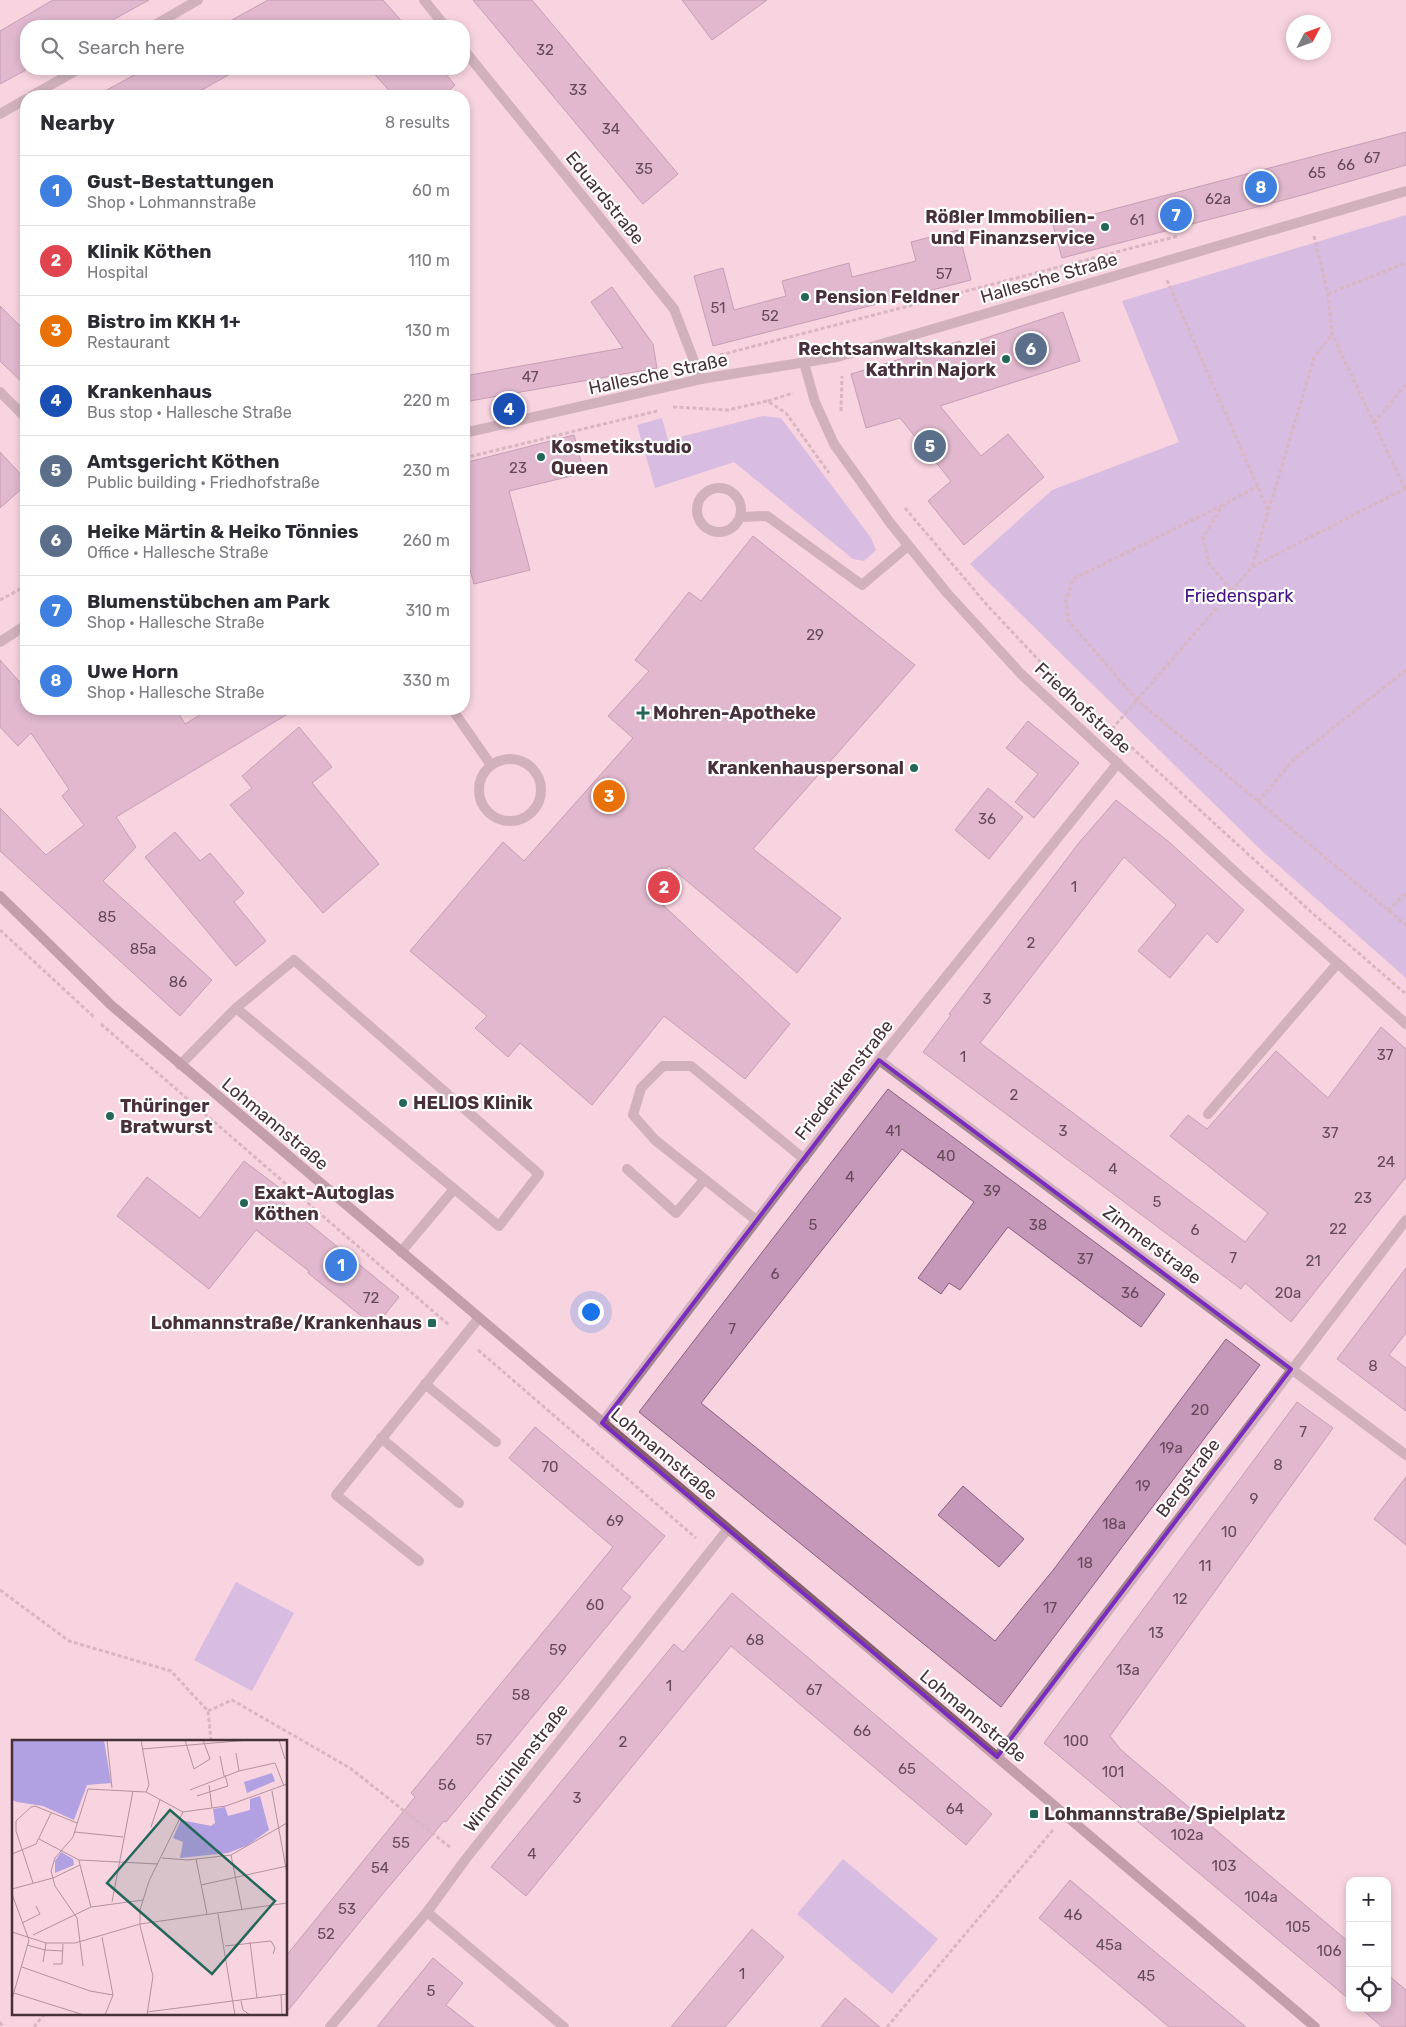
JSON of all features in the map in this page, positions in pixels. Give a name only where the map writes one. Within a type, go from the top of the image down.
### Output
[{"type":"main road","name":"Lohmannstraße","points":[[0,896],[76,974],[180,1065],[1315,2027]]},
{"type":"street","points":[[163,20],[198,0]]},
{"type":"street","points":[[424,0],[440,20]]},
{"type":"street","name":"Eduardstraße","points":[[470,57],[674,309],[701,379]]},
{"type":"street","points":[[42,90],[68,75]]},
{"type":"street","points":[[0,114],[20,102]]},
{"type":"street","name":"Hallesche Straße","points":[[470,432],[701,379],[837,357],[1406,191]]},
{"type":"street","name":"Friedhofstraße","points":[[804,363],[815,402],[834,444],[908,546],[947,593],[1022,674],[1337,964],[1406,1024]]},
{"type":"street","points":[[0,392],[20,412]]},
{"type":"street","points":[[722,488],[735,494],[741,507],[740,517],[736,524],[727,532],[714,533],[699,523],[696,504],[704,492],[722,488]]},
{"type":"street","points":[[740,517],[768,516],[862,585],[908,546]]},
{"type":"street","points":[[0,642],[20,629]]},
{"type":"street","points":[[456,715],[491,765]]},
{"type":"street","points":[[508,759],[517,759],[528,764],[539,780],[541,796],[534,811],[520,820],[503,821],[488,813],[479,796],[484,773],[491,765],[508,759]]},
{"type":"street","name":"Friederikenstraße","points":[[602,1423],[879,1060],[1118,763]]},
{"type":"street","points":[[180,1065],[236,1008],[294,960],[539,1174],[499,1226],[236,1008]]},
{"type":"street","points":[[1208,1114],[1337,964]]},
{"type":"street","name":"Zimmerstraße","points":[[879,1060],[1406,1455]]},
{"type":"street","points":[[756,1220],[655,1140],[634,1115],[641,1088],[662,1066],[691,1066],[804,1159]]},
{"type":"street","points":[[627,1169],[676,1213],[704,1180]]},
{"type":"street","points":[[401,1252],[454,1189]]},
{"type":"street","name":"Bergstraße","points":[[997,1757],[1406,1220]]},
{"type":"street","points":[[419,1561],[336,1494],[479,1318]]},
{"type":"street","points":[[425,1384],[496,1442]]},
{"type":"street","points":[[381,1438],[459,1503]]},
{"type":"street","name":"Windmühlenstraße","points":[[330,2027],[427,1912],[465,1860],[727,1530]]},
{"type":"street","points":[[427,1912],[564,2027]]},
{"type":"path","points":[[828,326],[1180,235]]},
{"type":"path","points":[[1112,729],[1252,566],[1406,489],[1332,334],[1328,294],[1314,236]]},
{"type":"path","points":[[1328,294],[1406,263]]},
{"type":"path","points":[[1167,279],[1268,510]]},
{"type":"path","points":[[1252,566],[1314,358],[1332,334]]},
{"type":"path","points":[[841,413],[842,376]]},
{"type":"path","points":[[1374,424],[1406,384]]},
{"type":"path","points":[[668,408],[676,406],[728,410],[768,401],[786,413],[830,474]]},
{"type":"path","points":[[470,457],[659,410]]},
{"type":"path","points":[[1258,486],[1073,579],[1066,600],[1068,620],[1137,700],[1406,925]]},
{"type":"path","points":[[899,501],[987,605],[1046,669]]},
{"type":"path","points":[[1223,505],[1203,537],[1209,564],[1231,590]]},
{"type":"path","points":[[0,600],[20,589]]},
{"type":"path","points":[[1258,802],[1294,759],[1406,670]]},
{"type":"path","points":[[1104,722],[1310,911],[1406,994]]},
{"type":"path","points":[[1388,910],[1406,893]]},
{"type":"path","points":[[0,930],[175,1090],[710,1550]]},
{"type":"path","points":[[0,1590],[69,1641],[170,1671],[208,1712],[211,1740]]},
{"type":"path","points":[[208,1712],[232,1700],[350,1768],[432,1831],[465,1860]]},
{"type":"path","points":[[887,2027],[1064,1815]]},
{"type":"path","points":[[34,2027],[44,2014]]},
{"type":"path","points":[[0,2022],[3,2027]]},
{"type":"highlighted area","points":[[879,1060],[1291,1369],[997,1757],[602,1423]]},
{"type":"green space","name":"Friedenspark","points":[[1406,215],[1406,978],[1261,850],[970,564],[1052,490],[1179,442],[1122,301]]},
{"type":"green space","points":[[763,416],[781,418],[871,538],[876,550],[864,561],[853,559],[734,462],[655,488],[637,425],[662,418],[668,440]]},
{"type":"green space","points":[[236,1582],[294,1613],[252,1691],[194,1660]]},
{"type":"green space","points":[[843,1859],[938,1939],[892,1994],[797,1914]]},
{"type":"building","points":[[53,0],[149,0],[113,20],[20,20],[20,73],[0,84],[0,31]]},
{"type":"building","points":[[268,0],[383,0],[401,20],[232,20]]},
{"type":"building","points":[[473,0],[532,0],[678,174],[643,204]]},
{"type":"building","points":[[682,0],[767,0],[712,40]]},
{"type":"building","points":[[134,75],[228,75],[202,90],[107,90]]},
{"type":"building","points":[[375,75],[446,75],[455,85],[450,90],[389,90]]},
{"type":"building","points":[[1406,132],[1406,165],[1299,196],[1062,258],[1053,225]]},
{"type":"building","points":[[958,230],[971,280],[713,346],[694,276],[723,268],[734,310],[786,296],[782,281],[849,263],[852,277],[916,261],[911,242]]},
{"type":"building","points":[[612,287],[653,344],[657,368],[470,401],[470,375],[623,348],[591,302]]},
{"type":"building","points":[[0,306],[20,326],[20,380],[0,361]]},
{"type":"building","points":[[1063,312],[1080,361],[940,406],[981,456],[1008,434],[1044,477],[964,545],[928,501],[951,481],[900,418],[866,428],[851,374],[960,341],[962,346]]},
{"type":"building","points":[[574,435],[584,473],[509,491],[530,570],[474,584],[470,570],[470,461]]},
{"type":"building","points":[[0,452],[20,474],[20,490],[0,508]]},
{"type":"building","points":[[753,536],[915,665],[753,849],[841,918],[797,973],[669,866],[647,890],[790,1024],[745,1079],[664,1016],[592,1105],[520,1043],[508,1057],[475,1028],[487,1016],[410,951],[503,842],[524,861],[633,738],[608,716],[649,671],[635,660],[689,592],[701,601]]},
{"type":"building","points":[[0,660],[20,682],[20,715],[180,715],[185,724],[200,715],[286,715],[116,817],[136,847],[103,881],[212,980],[180,1016],[0,851],[0,808],[46,855],[84,825],[62,796],[69,789],[31,733],[18,746],[0,727]]},
{"type":"building","points":[[1028,721],[1079,763],[1034,818],[1015,802],[1038,774],[1006,748]]},
{"type":"building","points":[[299,727],[332,767],[312,783],[379,864],[323,913],[230,805],[252,788],[242,776]]},
{"type":"building","points":[[988,788],[1023,817],[989,859],[955,830]]},
{"type":"building","points":[[1116,800],[1169,842],[1244,910],[1217,943],[1207,933],[1170,978],[1138,951],[1176,905],[1124,857],[980,1043],[1245,1242],[1268,1213],[1170,1136],[1188,1115],[1207,1129],[1276,1051],[1328,1098],[1381,1027],[1406,1049],[1406,1177],[1291,1322],[1245,1283],[1241,1289],[923,1052],[951,1015],[949,1014],[1078,844]]},
{"type":"building","points":[[175,832],[200,861],[210,853],[244,893],[234,902],[266,941],[236,966],[145,857]]},
{"type":"building","points":[[888,1089],[1165,1294],[1141,1327],[1008,1227],[960,1290],[949,1283],[941,1294],[918,1278],[974,1202],[902,1149],[701,1403],[995,1641],[1054,1569],[1226,1339],[1260,1365],[1001,1707],[639,1412]]},
{"type":"building","points":[[244,1161],[285,1192],[279,1199],[399,1297],[375,1327],[308,1273],[309,1271],[256,1230],[209,1289],[117,1216],[147,1177],[200,1218]]},
{"type":"building","points":[[1406,1268],[1406,1333],[1389,1355],[1406,1368],[1406,1411],[1337,1359]]},
{"type":"building","points":[[1297,1402],[1333,1428],[1110,1736],[1121,1750],[1346,1940],[1346,1997],[1044,1743]]},
{"type":"building","points":[[535,1427],[665,1536],[621,1589],[631,1597],[446,1822],[444,1821],[371,1908],[288,2011],[288,1954],[415,1797],[411,1793],[613,1547],[509,1458]]},
{"type":"building","points":[[1406,1477],[1406,1545],[1374,1519]]},
{"type":"building","points":[[963,1486],[1024,1539],[999,1567],[938,1515]]},
{"type":"building","points":[[732,1593],[992,1814],[966,1845],[731,1646],[526,1896],[491,1867],[674,1644],[683,1652]]},
{"type":"building","points":[[1070,1880],[1246,2027],[1169,2027],[1039,1918]]},
{"type":"building","points":[[752,1929],[784,1957],[725,2027],[671,2027]]},
{"type":"building","points":[[433,1958],[463,1983],[446,2005],[474,2027],[377,2027]]},
{"type":"building","points":[[1391,1977],[1406,1990],[1406,2027],[1382,2027],[1365,2012],[1391,2012]]},
{"type":"building","points":[[845,1998],[880,2027],[821,2027]]},
{"type":"place","name":"Uwe Horn","points":[[1261,187]]},
{"type":"place","name":"Blumenstübchen am Park","points":[[1176,215]]},
{"type":"place","name":"Rößler Immobilien- und Finanzservice","points":[[1105,227]]},
{"type":"place","name":"Pension Feldner","points":[[805,297]]},
{"type":"place","name":"Heike Märtin & Heiko Tönnies","points":[[1031,349]]},
{"type":"place","name":"Rechtsanwaltskanzlei Kathrin Najork","points":[[1006,359]]},
{"type":"place","name":"Krankenhaus","points":[[509,409]]},
{"type":"place","name":"Amtsgericht Köthen","points":[[930,446]]},
{"type":"place","name":"Kosmetikstudio Queen","points":[[541,457]]},
{"type":"place","name":"Mohren-Apotheke","points":[[643,713]]},
{"type":"place","name":"Krankenhauspersonal","points":[[914,768]]},
{"type":"place","name":"Bistro im KKH 1+","points":[[609,796]]},
{"type":"place","name":"Klinik Köthen","points":[[664,887]]},
{"type":"place","name":"HELIOS Klinik","points":[[403,1103]]},
{"type":"place","name":"Thüringer Bratwurst","points":[[110,1116]]},
{"type":"place","name":"Exakt-Autoglas Köthen","points":[[244,1203]]},
{"type":"place","name":"Gust-Bestattungen","points":[[341,1265]]},
{"type":"place","name":"Lohmannstraße/Krankenhaus","points":[[432,1323]]},
{"type":"place","name":"Lohmannstraße/Spielplatz","points":[[1034,1814]]}]
